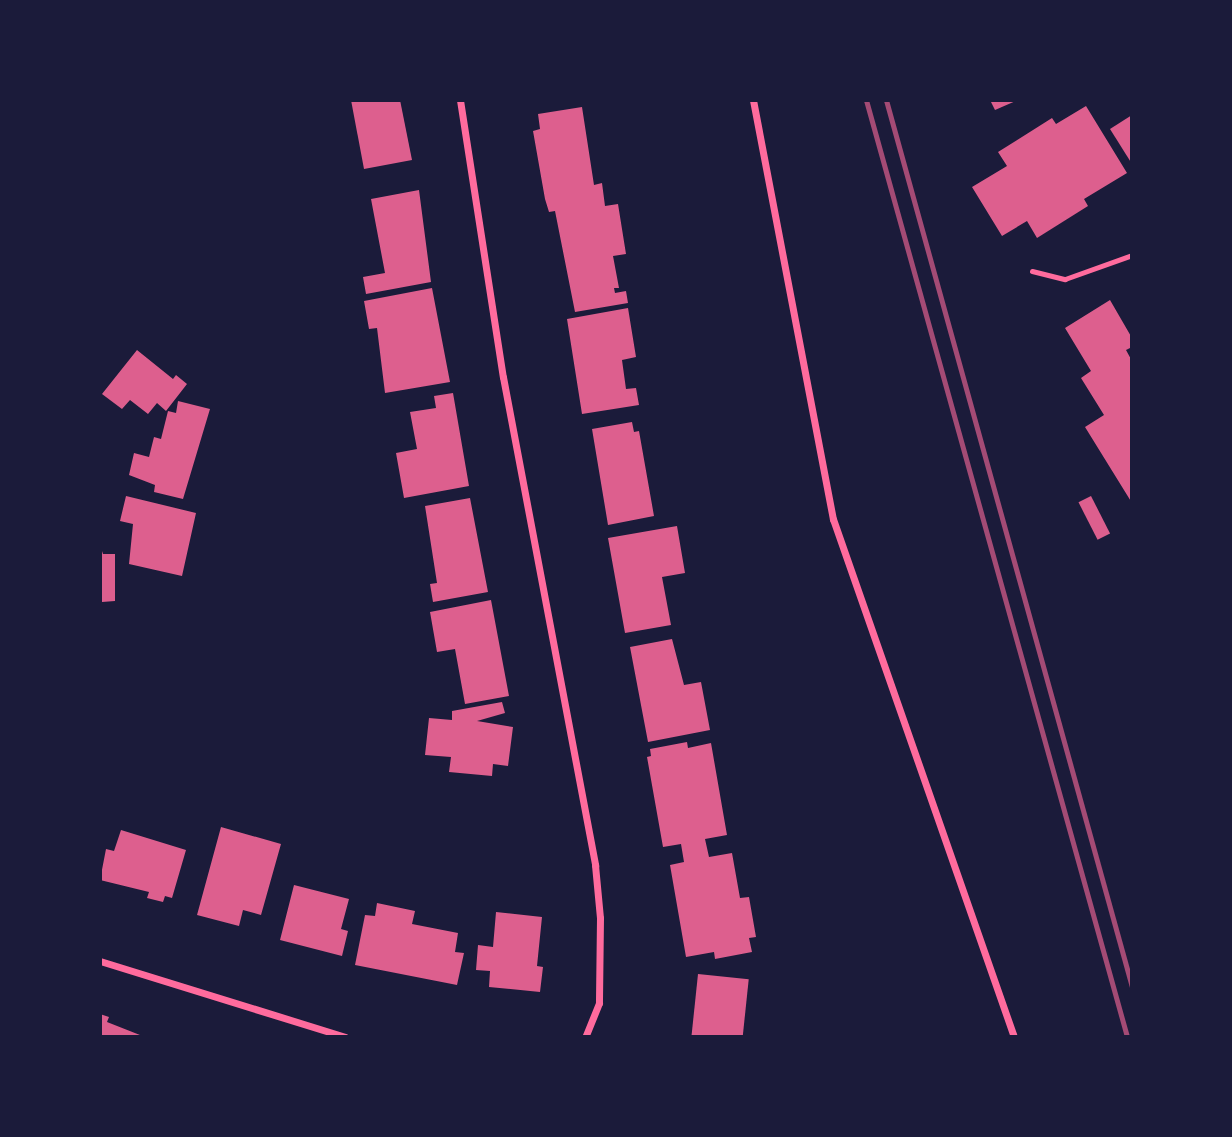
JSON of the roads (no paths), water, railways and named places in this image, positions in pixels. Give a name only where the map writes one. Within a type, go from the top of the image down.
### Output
[{"type":"street","points":[[460,100],[503,377],[595,866],[600,918],[599,1003],[585,1037]]},
{"type":"street","points":[[752,100],[833,519],[1014,1037]]},
{"type":"street","points":[[100,961],[345,1037]]},
{"type":"lane","points":[[1032,271],[1065,279],[1132,255]]},
{"type":"railway","points":[[866,100],[1127,1037]]},
{"type":"railway","points":[[886,100],[1132,987]]}]
